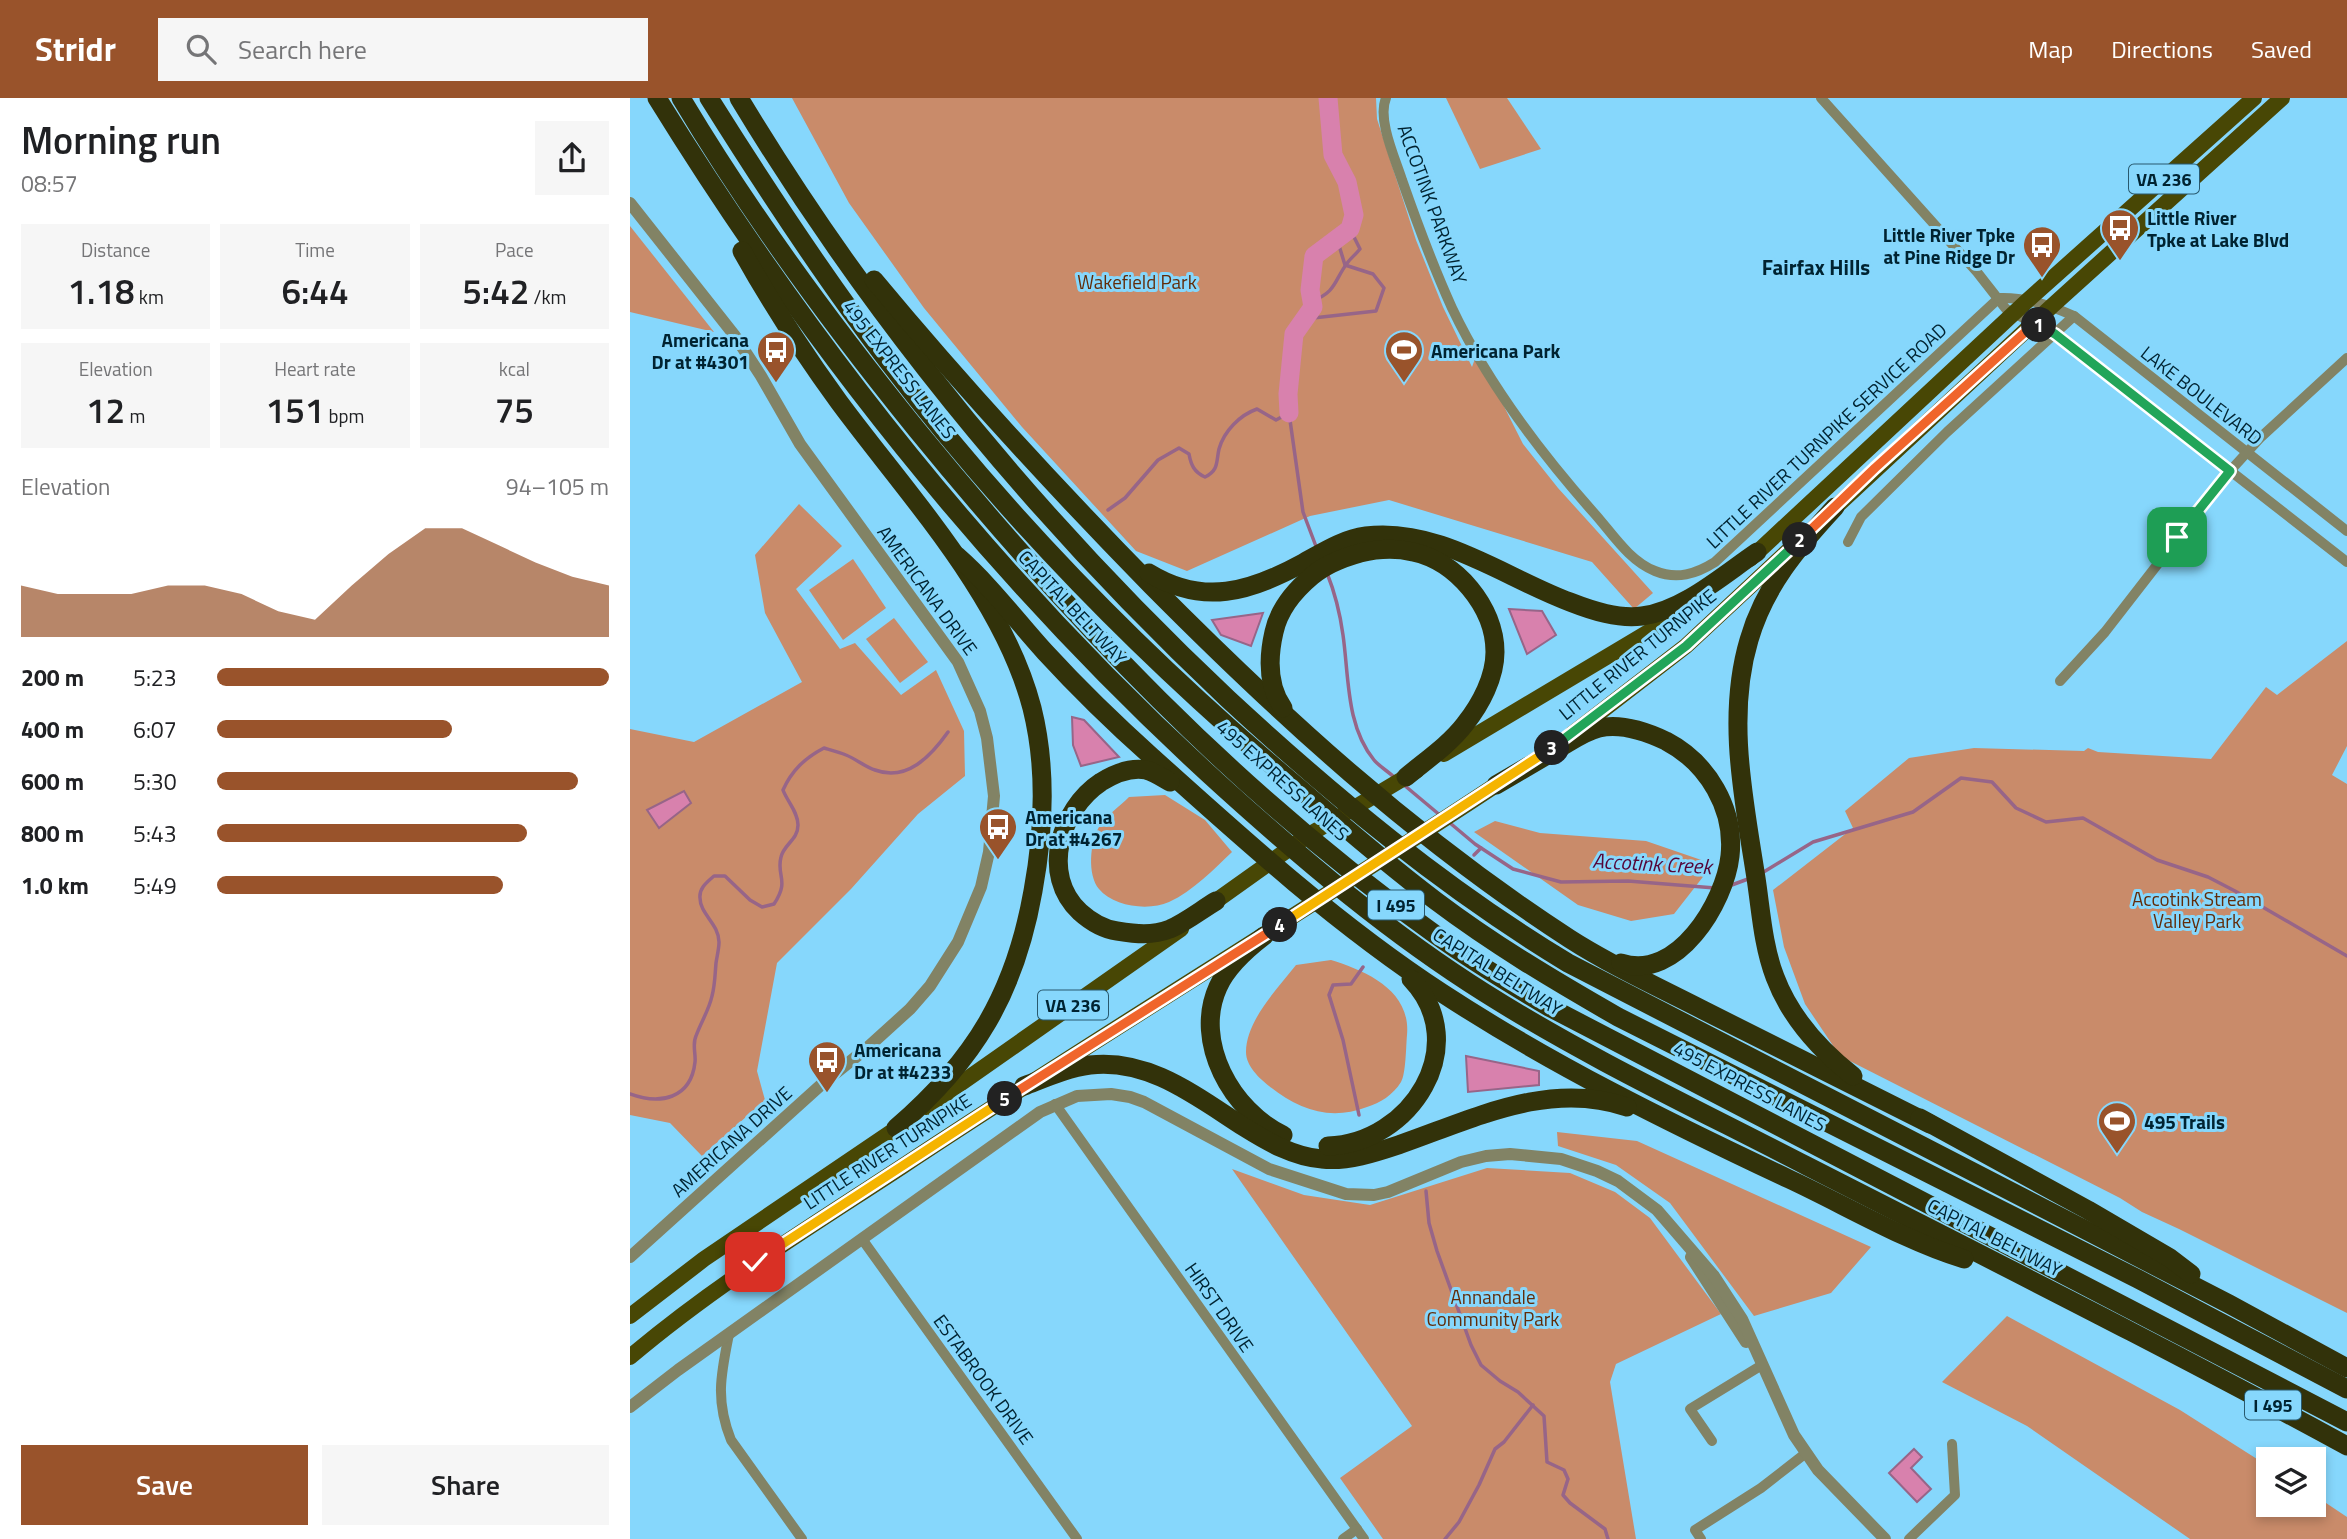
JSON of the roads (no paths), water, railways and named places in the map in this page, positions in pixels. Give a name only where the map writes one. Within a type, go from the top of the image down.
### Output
[{"type":"highway","name":"495 EXPRESS LANES","points":[[681,98],[824,310],[888,394],[989,516],[1090,626],[1191,728],[1291,821],[1352,871],[1467,957],[1587,1028],[2347,1422]]},
{"type":"highway","name":"495 EXPRESS LANES","points":[[709,98],[784,216],[851,313],[942,429],[1018,518],[1164,668],[1265,760],[1399,872],[1484,935],[1618,1017],[2138,1279],[2347,1389]]},
{"type":"highway","name":"I 495","points":[[738,98],[846,262],[981,437],[1059,527],[1194,667],[1277,744],[1375,827],[1480,906],[1568,962],[2229,1304],[2347,1368]]},
{"type":"highway","points":[[658,99],[750,265],[800,345],[838,400],[957,556],[998,623],[1024,681],[1032,708],[1039,739],[1044,800],[1036,874],[1020,950],[1009,982],[995,1010],[962,1061],[919,1109],[897,1128]]},
{"type":"highway","name":"CAPITAL BELTWAY","points":[[658,99],[776,281],[873,409],[967,524],[1025,591],[1128,698],[1298,853],[1434,960],[1532,1021],[1600,1059],[2198,1366],[2347,1446]]},
{"type":"highway","points":[[784,170],[937,355],[1080,513],[1306,736],[1446,852],[1570,939],[1629,973],[1930,1124],[2088,1210],[2170,1258],[2229,1304]]},
{"type":"highway","points":[[1570,939],[1611,959],[1640,967],[1654,965],[1670,957],[1698,929],[1715,902],[1726,874],[1737,819],[1741,672],[1749,638],[1776,579],[1801,543],[1835,507]]},
{"type":"highway","points":[[1080,513],[1136,565],[1166,584],[1185,590],[1221,594],[1260,583],[1333,547],[1366,544],[1430,558],[1446,566],[1477,597],[1485,612],[1495,649],[1492,675],[1479,704],[1448,747],[1406,777]]},
{"type":"highway","points":[[1306,736],[1281,706],[1270,677],[1269,664],[1275,627],[1290,597],[1305,582],[1329,564],[1387,535],[1430,542],[1580,606],[1617,616],[1660,611],[1677,604],[1757,552]]},
{"type":"highway","points":[[957,556],[977,574],[1087,696],[1206,805],[1299,885],[1439,991],[1527,1045],[1696,1133],[1917,1240],[1961,1259],[2000,1266]]},
{"type":"highway","points":[[1496,785],[1583,734],[1600,727],[1617,727],[1653,735],[1688,755],[1714,785],[1737,819],[1774,977],[1805,1029],[1833,1060],[1863,1084],[1930,1124]]},
{"type":"highway","points":[[1206,805],[1180,787],[1146,770],[1129,770],[1112,775],[1093,788],[1077,804],[1064,825],[1059,847],[1059,870],[1063,889],[1074,907],[1087,918],[1110,930],[1143,935],[1171,929],[1216,901]]},
{"type":"highway","points":[[1264,936],[1246,950],[1218,985],[1211,1007],[1214,1050],[1234,1095],[1252,1114],[1272,1130],[1298,1143],[1323,1147],[1345,1146],[1370,1138],[1390,1126],[1407,1112],[1422,1093],[1429,1076],[1434,1054],[1435,1030],[1429,1006],[1417,985],[1375,944]]},
{"type":"highway","points":[[1024,1086],[1090,1065],[1131,1067],[1170,1082],[1272,1143],[1289,1151],[1323,1160],[1359,1156],[1385,1149],[1511,1105],[1537,1100],[1597,1099],[1622,1105],[1696,1133]]},
{"type":"main road","name":"LITTLE RIVER TURNPIKE","points":[[1448,747],[1690,609],[1711,594],[2028,300],[2255,98]]},
{"type":"main road","name":"LITTLE RIVER TURNPIKE","points":[[630,1357],[734,1276],[1024,1086],[1264,936],[1568,737],[1686,646],[2052,306],[2282,98]]},
{"type":"main road","name":"LITTLE RIVER TURNPIKE","points":[[630,1315],[704,1259],[1178,932],[1247,877],[1307,835],[1406,777]]},
{"type":"street","points":[[1821,98],[2004,308],[2012,315],[2055,334],[2347,562]]},
{"type":"street","name":"ACCOTINK PARKWAY","points":[[1386,99],[1383,114],[1425,246],[1453,310],[1485,367],[1550,464],[1629,553],[1653,571],[1667,575]]},
{"type":"street","name":"AMERICANA DRIVE","points":[[630,203],[735,336],[800,444],[958,662],[980,711],[987,738],[994,796],[989,852],[981,887],[958,942],[930,986],[910,1009],[867,1048],[822,1084],[630,1257]]},
{"type":"street","name":"LAKE BOULEVARD","points":[[1998,298],[2028,300],[2052,306],[2074,316],[2347,531]]},
{"type":"street","name":"LITTLE RIVER TURNPIKE SERVICE ROAD","points":[[1667,575],[1689,575],[1715,562],[1998,298]]},
{"type":"street","points":[[1848,542],[1861,517],[1947,432],[2074,316]]},
{"type":"street","points":[[2060,681],[2105,632],[2230,471],[2347,358]]},
{"type":"street","points":[[630,1407],[1007,1135],[1055,1104],[1094,1093],[1130,1097],[1144,1102],[1269,1169],[1346,1194],[1388,1192],[1450,1166],[1486,1156],[1532,1155],[1561,1159],[1597,1171],[1638,1194],[1657,1210],[1714,1276],[1742,1319],[1785,1419],[1805,1453],[1885,1539]]},
{"type":"street","name":"HIRST DRIVE","points":[[1055,1104],[1364,1539]]},
{"type":"street","name":"ESTABROOK DRIVE","points":[[862,1239],[1077,1539]]},
{"type":"street","points":[[729,1334],[720,1392],[724,1423],[731,1440],[802,1539]]},
{"type":"street","points":[[1712,1441],[1690,1409],[1762,1365]]},
{"type":"street","points":[[1909,1539],[1955,1495],[1952,1444]]},
{"type":"street","points":[[1701,1539],[1695,1530],[1761,1488],[1805,1453]]},
{"type":"street","points":[[1343,1539],[1357,1529]]},
{"type":"waterway","name":"Accotink Creek","points":[[1289,413],[1288,394],[1294,334],[1313,307],[1310,290],[1314,256],[1350,229],[1354,215],[1347,182],[1333,155],[1328,98]]},
{"type":"waterway","name":"Accotink Creek","points":[[1312,301],[1331,289],[1360,249],[1350,229]]},
{"type":"waterway","name":"Accotink Creek","points":[[1304,319],[1376,311],[1384,288],[1373,274],[1345,265],[1337,239]]},
{"type":"waterway","points":[[1108,510],[1125,498],[1158,460],[1179,448],[1189,454],[1194,468],[1205,477],[1215,468],[1221,442],[1239,420],[1257,409],[1276,420],[1289,413],[1303,512],[1317,549]]},
{"type":"waterway","name":"Accotink Creek","points":[[1327,573],[1343,635],[1353,717],[1365,747],[1374,760],[1395,778]]},
{"type":"waterway","points":[[630,1094],[652,1099],[663,1098],[681,1091],[687,1084],[695,1062],[695,1039],[713,992],[719,945],[716,930],[701,904],[701,891],[714,876],[725,876],[750,900],[762,907],[774,904],[782,884],[781,857],[798,825],[783,790],[795,771],[805,760],[824,748],[846,755],[875,770],[887,773],[908,770],[926,758],[948,732]]},
{"type":"waterway","name":"Accotink Creek","points":[[1762,873],[1813,842],[1913,812],[1961,778],[1992,782],[2016,808],[2046,822],[2083,818],[2157,860],[2208,877],[2235,891],[2347,956]]},
{"type":"waterway","name":"Accotink Creek","points":[[1404,785],[1441,816]]},
{"type":"waterway","name":"Accotink Creek","points":[[1450,823],[1475,844],[1513,869],[1561,882],[1628,881],[1715,888]]},
{"type":"waterway","points":[[1474,855],[1481,848]]},
{"type":"waterway","name":"Accotink Creek","points":[[1729,886],[1748,879]]},
{"type":"waterway","points":[[1359,1115],[1343,1040],[1329,995],[1333,985],[1351,984],[1363,967]]},
{"type":"waterway","points":[[1426,1191],[1429,1223],[1437,1251],[1471,1345],[1481,1365],[1518,1392],[1544,1416],[1547,1462],[1564,1470],[1568,1479],[1563,1495],[1605,1529],[1608,1539]]},
{"type":"waterway","points":[[1445,1539],[1459,1522],[1495,1449],[1504,1442],[1533,1405]]},
{"type":"place","name":"Little River Tpke at Lake Blvd","points":[[2120,262]]},
{"type":"place","name":"Little River Tpke at Pine Ridge Dr","points":[[2042,279]]},
{"type":"place","name":"Americana Dr at #4301","points":[[776,384]]},
{"type":"place","name":"Americana Park","points":[[1404,384]]},
{"type":"place","name":"Americana Dr at #4267","points":[[998,861]]},
{"type":"place","name":"Americana Dr at #4233","points":[[827,1094]]},
{"type":"place","name":"495 Trails","points":[[2117,1155]]},
{"type":"district","name":"Fairfax Hills","points":[[1816,267]]},
{"type":"park label","name":"Wakefield Park","points":[[1137,281]]},
{"type":"park label","name":"Accotink Stream Valley Park","points":[[2197,909]]},
{"type":"park label","name":"Annandale Community Park","points":[[1493,1307]]}]
